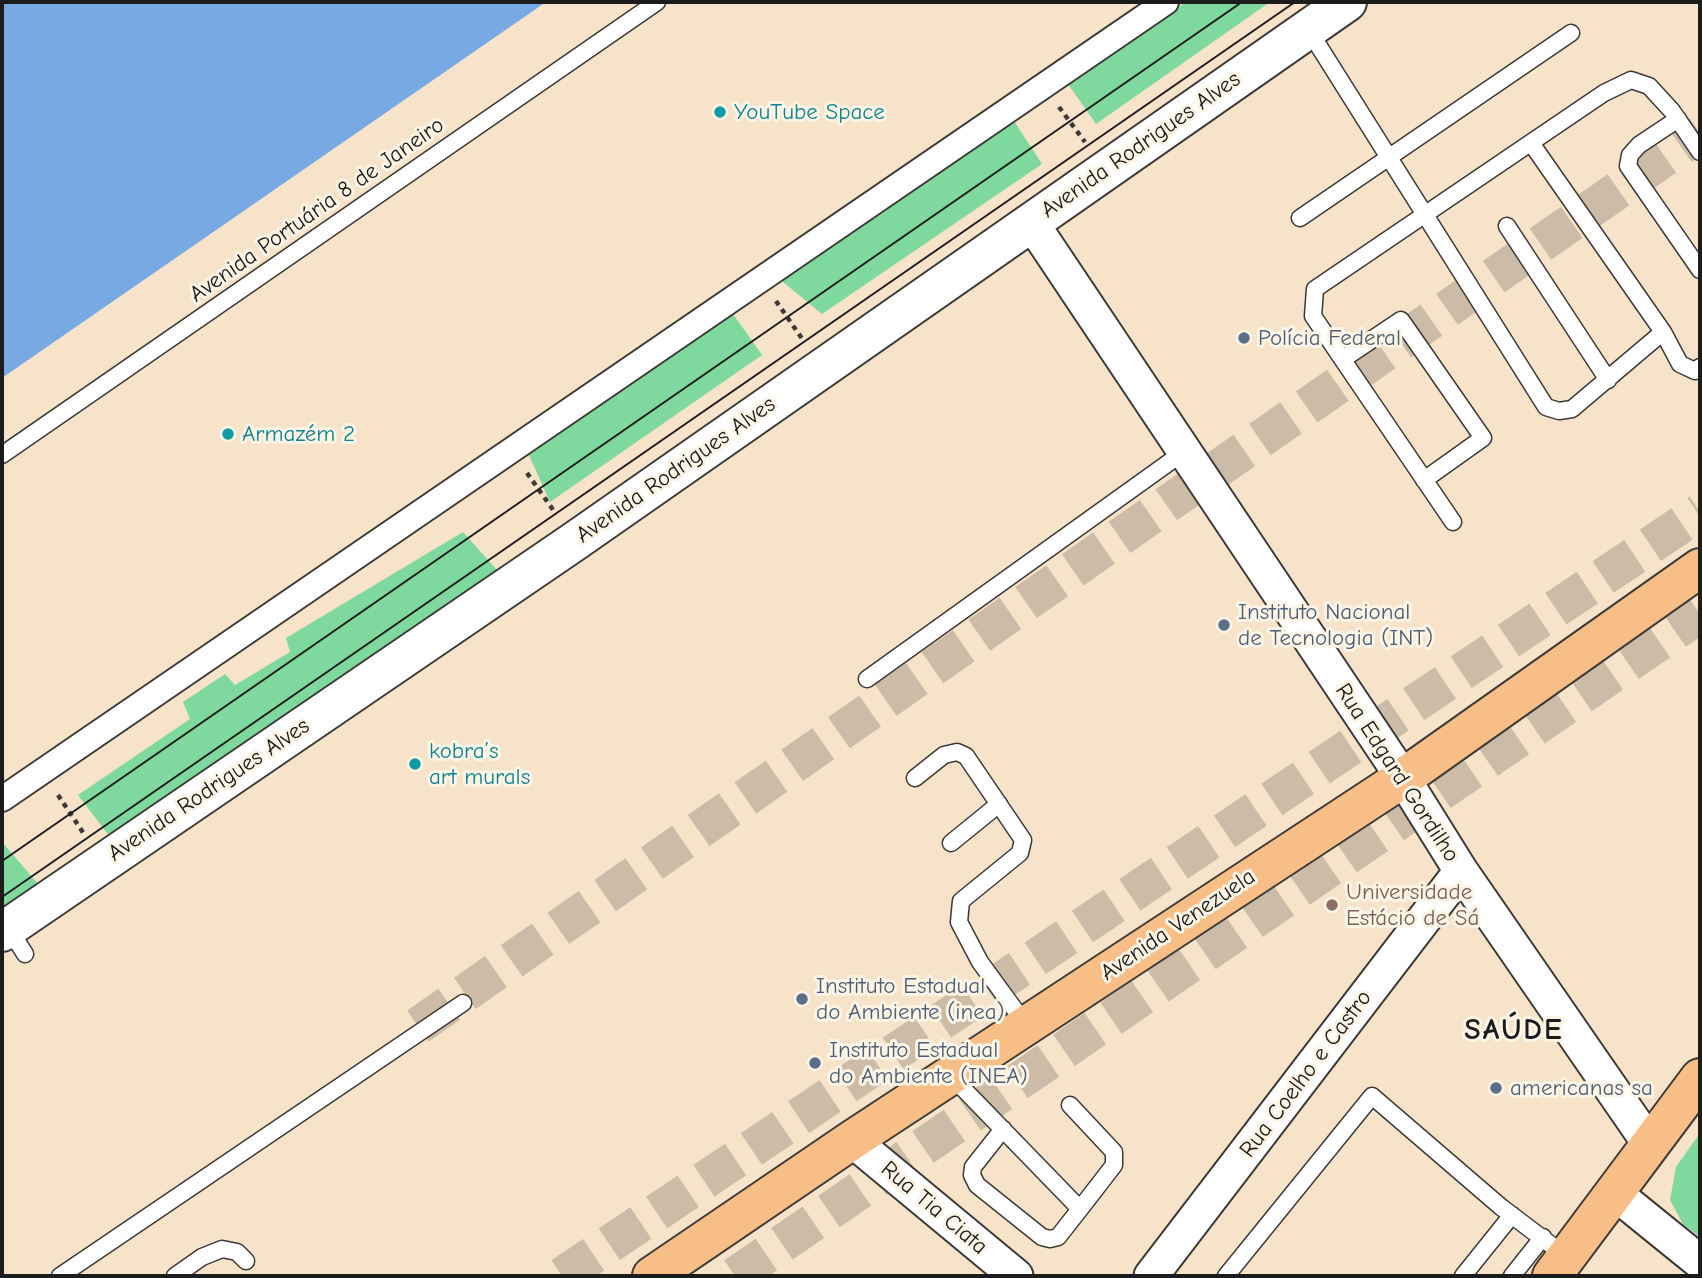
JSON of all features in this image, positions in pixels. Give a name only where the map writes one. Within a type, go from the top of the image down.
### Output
[{"type":"main road","name":"Avenida Venezuela","points":[[652,1276],[950,1075],[1403,778],[1700,568]]},
{"type":"main road","points":[[1554,1257],[1616,1194],[1699,1082]]},
{"type":"street","points":[[2,799],[758,278],[1166,2]]},
{"type":"street","name":"Avenida Rodrigues Alves","points":[[12,938],[105,861],[575,541],[1348,2]]},
{"type":"street","name":"Rua Edgard Gordilho","points":[[1031,222],[1403,778],[1461,871],[1651,1146]]},
{"type":"street","name":"Rua Coelho e Castro","points":[[1151,1276],[1461,871]]},
{"type":"street","name":"Rua Tia Ciata","points":[[852,1140],[1016,1276]]},
{"type":"street","points":[[1616,1194],[1700,1262]]},
{"type":"lane","name":"Avenida Portuária 8 de Janeiro","points":[[2,455],[657,2]]},
{"type":"lane","points":[[1308,29],[1546,407],[1559,411],[1572,409],[1662,332]]},
{"type":"lane","points":[[1300,218],[1571,33]]},
{"type":"lane","points":[[1453,522],[1313,316],[1315,289],[1604,93],[1631,80],[1649,86],[1678,119],[1700,152]]},
{"type":"lane","points":[[1678,119],[1639,145],[1630,155],[1628,166],[1700,270]]},
{"type":"lane","points":[[1531,143],[1662,332],[1680,364],[1695,371],[1700,367]]},
{"type":"lane","points":[[1507,226],[1608,380]]},
{"type":"lane","points":[[1343,359],[1401,320],[1483,438],[1424,480]]},
{"type":"lane","points":[[867,679],[1185,452]]},
{"type":"lane","points":[[915,778],[944,755],[957,752],[966,756],[1023,840],[1020,853],[961,901],[959,922],[980,962],[1026,1025]]},
{"type":"lane","points":[[951,843],[999,804]]},
{"type":"lane","points":[[60,1276],[463,1003]]},
{"type":"lane","points":[[950,1075],[1080,1209]]},
{"type":"lane","points":[[1226,1276],[1372,1097],[1512,1215],[1554,1257],[1511,1276]]},
{"type":"lane","points":[[1003,1129],[972,1167],[972,1175],[977,1185],[1042,1237],[1050,1240],[1058,1237],[1114,1165],[1114,1152],[1070,1105]]},
{"type":"lane","points":[[1463,1276],[1512,1215]]},
{"type":"lane","points":[[175,1276],[202,1257],[222,1249],[237,1252],[246,1262]]},
{"type":"path","points":[[1045,86],[1104,170]]},
{"type":"path","points":[[758,278],[822,367]]},
{"type":"path","points":[[509,450],[575,541]]},
{"type":"path","points":[[42,771],[87,839],[105,861]]},
{"type":"green space","points":[[1186,2],[1270,2],[1096,124],[1068,84]]},
{"type":"green space","points":[[1012,118],[1042,164],[822,314],[783,282],[783,265]]},
{"type":"green space","points":[[733,314],[762,355],[550,502],[528,453]]},
{"type":"green space","points":[[463,532],[497,570],[110,837],[78,795],[190,719],[183,702],[225,674],[235,685],[290,652],[286,638]]},
{"type":"green space","points":[[2,842],[39,885],[2,910]]},
{"type":"green space","points":[[1700,1133],[1700,1237],[1683,1224],[1670,1200],[1676,1167]]},
{"type":"water","points":[[2,2],[546,2],[2,378]]},
{"type":"tunnel","points":[[418,1026],[1700,133]]},
{"type":"tunnel","points":[[562,1276],[1700,512]]},
{"type":"tunnel","points":[[735,1276],[1700,614]]},
{"type":"tram line","points":[[2,861],[1242,2]]},
{"type":"tram line","points":[[2,897],[1295,2]]},
{"type":"place","name":"YouTube Space","points":[[720,112]]},
{"type":"place","name":"Polícia Federal","points":[[1244,338]]},
{"type":"place","name":"Armazém 2","points":[[228,434]]},
{"type":"place","name":"Instituto Nacional de Tecnologia (INT)","points":[[1224,625]]},
{"type":"place","name":"kobra’s art murals","points":[[415,764]]},
{"type":"place","name":"Universidade Estácio de Sá","points":[[1332,905]]},
{"type":"place","name":"Instituto Estadual do Ambiente (inea)","points":[[802,999]]},
{"type":"place","name":"Instituto Estadual do Ambiente (INEA)","points":[[815,1063]]},
{"type":"place","name":"americanas sa","points":[[1496,1088]]},
{"type":"district","name":"SAÚDE","points":[[1514,1031]]}]
